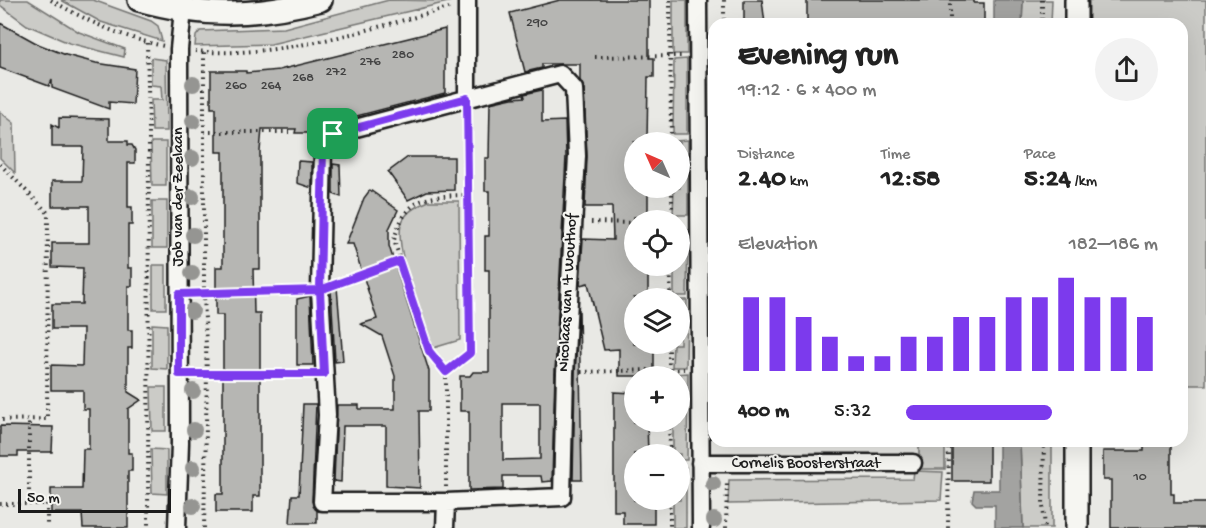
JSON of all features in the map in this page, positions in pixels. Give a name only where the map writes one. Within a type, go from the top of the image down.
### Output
[{"type":"street","points":[[139,0],[183,10],[250,14],[321,0]]},
{"type":"street","points":[[467,0],[467,98]]},
{"type":"street","points":[[698,0],[698,55],[707,204],[707,334],[701,369],[701,528]]},
{"type":"street","points":[[1076,0],[1076,18]]},
{"type":"street","name":"Job van der Zeelaan","points":[[177,528],[179,49],[183,10]]},
{"type":"street","name":"Nicolaas van 't Wouthof","points":[[560,74],[574,90],[577,156],[573,221],[565,373],[562,497],[446,502],[322,502],[327,415],[320,290],[323,149],[333,134],[560,74]]},
{"type":"street","points":[[1077,447],[1077,528]]},
{"type":"street","name":"Cornelis Boosterstraat","points":[[700,464],[913,464]]},
{"type":"street","points":[[445,528],[446,502]]},
{"type":"path","points":[[670,0],[671,132]]},
{"type":"path","points":[[724,0],[724,18]]},
{"type":"path","points":[[950,0],[950,18]]},
{"type":"path","points":[[1042,0],[1042,18]]},
{"type":"path","points":[[147,43],[149,129],[148,528]]},
{"type":"path","points":[[204,51],[204,293],[207,374],[204,528]]},
{"type":"path","points":[[595,57],[698,55]]},
{"type":"path","points":[[446,372],[470,353],[467,98]]},
{"type":"path","points":[[204,132],[289,132]]},
{"type":"path","points":[[0,164],[48,213],[46,419],[0,420]]},
{"type":"path","points":[[446,502],[446,372],[429,351],[394,240],[399,222],[405,212],[424,198],[468,195]]},
{"type":"path","points":[[573,221],[624,223]]},
{"type":"path","points":[[179,294],[320,290],[399,261]]},
{"type":"path","points":[[690,369],[701,369]]},
{"type":"path","points":[[565,373],[624,371]]},
{"type":"path","points":[[179,374],[324,374]]},
{"type":"path","points":[[29,420],[29,504]]},
{"type":"path","points":[[948,528],[949,447]]},
{"type":"path","points":[[1044,447],[1045,528]]},
{"type":"path","points":[[726,528],[727,464]]},
{"type":"path","points":[[0,504],[47,504],[46,528]]},
{"type":"path","points":[[670,510],[670,528]]},
{"type":"shaded area","points":[[0,0],[28,0],[79,32],[125,49],[124,57],[69,43],[27,25],[0,5]]},
{"type":"shaded area","points":[[61,0],[93,0],[151,21],[158,26],[162,41],[101,22]]},
{"type":"shaded area","points":[[389,0],[452,1],[271,44],[195,46],[196,36],[200,31],[284,28]]},
{"type":"shaded area","points":[[673,0],[687,0],[687,54],[673,54]]},
{"type":"shaded area","points":[[994,0],[1023,0],[1022,18],[994,18]]},
{"type":"shaded area","points":[[1023,0],[1052,0],[1051,18],[1022,18]]},
{"type":"shaded area","points":[[1089,0],[1206,0],[1206,385],[1188,385],[1188,18],[1089,18]]},
{"type":"shaded area","points":[[151,58],[166,60],[167,131],[152,131],[151,100],[162,100],[161,86],[151,85]]},
{"type":"shaded area","points":[[687,59],[687,132],[673,132],[674,60]]},
{"type":"shaded area","points":[[0,112],[14,123],[15,173],[0,158]]},
{"type":"shaded area","points":[[151,142],[166,142],[166,186],[152,186]]},
{"type":"shaded area","points":[[674,198],[688,198],[688,210],[673,210]]},
{"type":"shaded area","points":[[152,201],[167,201],[167,248],[152,248]]},
{"type":"shaded area","points":[[429,201],[459,201],[460,340],[433,348],[404,263],[400,231],[408,213]]},
{"type":"shaded area","points":[[153,265],[166,265],[166,309],[153,309]]},
{"type":"shaded area","points":[[674,276],[687,276],[687,288],[674,288]]},
{"type":"shaded area","points":[[152,324],[167,325],[167,369],[152,368]]},
{"type":"shaded area","points":[[673,354],[686,354],[686,366],[672,366]]},
{"type":"shaded area","points":[[151,387],[166,387],[166,431],[152,431]]},
{"type":"shaded area","points":[[673,432],[687,432],[687,444],[673,444]]},
{"type":"shaded area","points":[[919,447],[945,447],[945,469],[919,469]]},
{"type":"shaded area","points":[[999,447],[1020,447],[1023,528],[995,528],[995,505],[976,505],[972,501],[974,490],[999,490]]},
{"type":"shaded area","points":[[1020,447],[1052,447],[1052,528],[1023,528]]},
{"type":"shaded area","points":[[151,449],[167,450],[167,494],[152,493]]},
{"type":"shaded area","points":[[914,471],[943,472],[941,500],[728,504],[729,480],[913,479]]},
{"type":"shaded area","points":[[673,510],[686,510],[686,528],[673,528]]},
{"type":"building","points":[[560,0],[649,0],[649,58],[654,58],[654,77],[648,77],[647,132],[624,132],[624,198],[648,198],[648,210],[624,210],[624,276],[648,276],[648,288],[624,288],[624,354],[654,354],[654,366],[624,366],[624,376],[619,376],[619,349],[604,350],[588,283],[580,285],[583,239],[613,240],[612,207],[585,207],[587,156],[584,89],[580,80],[580,64],[542,64],[542,68],[525,72],[510,13]]},
{"type":"building","points":[[744,0],[762,0],[764,18],[744,18]]},
{"type":"building","points":[[807,0],[974,0],[974,3],[984,3],[984,18],[807,18]]},
{"type":"building","points":[[0,23],[38,44],[66,55],[96,63],[135,69],[133,104],[109,102],[109,109],[52,88],[52,80],[49,86],[0,68]]},
{"type":"building","points":[[445,29],[445,93],[318,126],[318,129],[312,129],[312,133],[295,133],[296,129],[262,129],[260,269],[253,269],[254,313],[260,313],[260,496],[253,496],[253,512],[216,512],[216,494],[223,494],[223,315],[216,315],[216,267],[223,267],[223,152],[216,152],[216,108],[211,108],[211,71],[246,71],[246,73],[279,70]]},
{"type":"building","points":[[542,90],[542,122],[565,121],[566,156],[552,481],[542,482],[541,476],[503,476],[503,489],[469,490],[469,411],[460,411],[460,376],[470,376],[473,372],[489,372],[489,270],[485,270],[485,236],[489,236],[489,191],[485,191],[485,158],[489,158],[490,103],[525,97],[524,94]],"holes":[[[503,403],[540,403],[540,459],[503,460]]]},
{"type":"building","points":[[59,118],[109,119],[109,141],[128,141],[128,145],[132,145],[135,150],[135,163],[128,163],[128,207],[132,207],[132,225],[128,225],[128,268],[132,268],[132,286],[128,286],[128,330],[132,330],[132,348],[128,348],[128,392],[141,400],[128,409],[128,453],[132,453],[132,471],[128,471],[128,528],[83,528],[82,513],[51,513],[51,489],[82,489],[83,449],[89,449],[89,409],[83,409],[83,390],[51,390],[51,365],[82,366],[83,329],[52,329],[52,304],[82,304],[83,268],[52,267],[52,243],[89,243],[89,206],[52,206],[52,181],[82,181],[83,147],[52,147],[52,124],[59,128]]},
{"type":"building","points":[[408,157],[454,157],[454,190],[427,191],[408,200],[388,172]]},
{"type":"building","points":[[298,161],[312,162],[312,188],[297,183]]},
{"type":"building","points":[[333,164],[340,165],[341,197],[333,194]]},
{"type":"building","points":[[370,190],[398,210],[389,229],[389,246],[429,371],[429,411],[419,411],[420,488],[386,486],[386,426],[343,426],[341,482],[334,481],[337,405],[359,405],[359,409],[395,409],[395,376],[382,336],[361,324],[377,319],[353,244],[346,244],[364,198]]},
{"type":"building","points":[[337,287],[343,361],[335,362],[331,289]]},
{"type":"building","points":[[310,296],[313,365],[297,365],[297,299]]},
{"type":"building","points":[[579,309],[582,480],[573,480],[575,373]]},
{"type":"building","points":[[614,392],[624,392],[624,432],[647,432],[648,444],[624,444],[624,510],[654,510],[654,524],[623,524],[623,511],[614,511]]},
{"type":"building","points":[[303,404],[316,404],[312,501],[317,511],[317,523],[290,523],[292,495],[299,495]]},
{"type":"building","points":[[0,426],[53,427],[52,452],[18,452],[18,456],[0,456]]},
{"type":"building","points":[[952,447],[989,447],[989,481],[952,481]]},
{"type":"building","points":[[1144,447],[1171,447],[1171,494],[1174,494],[1174,503],[1206,503],[1206,528],[1111,528],[1111,480],[1103,480],[1103,451],[1144,451]]},
{"type":"route","points":[[333,134],[323,149],[320,290],[179,294],[179,374],[324,374],[320,290],[355,275],[399,261],[429,351],[446,372],[470,353],[467,98],[333,134]]}]
